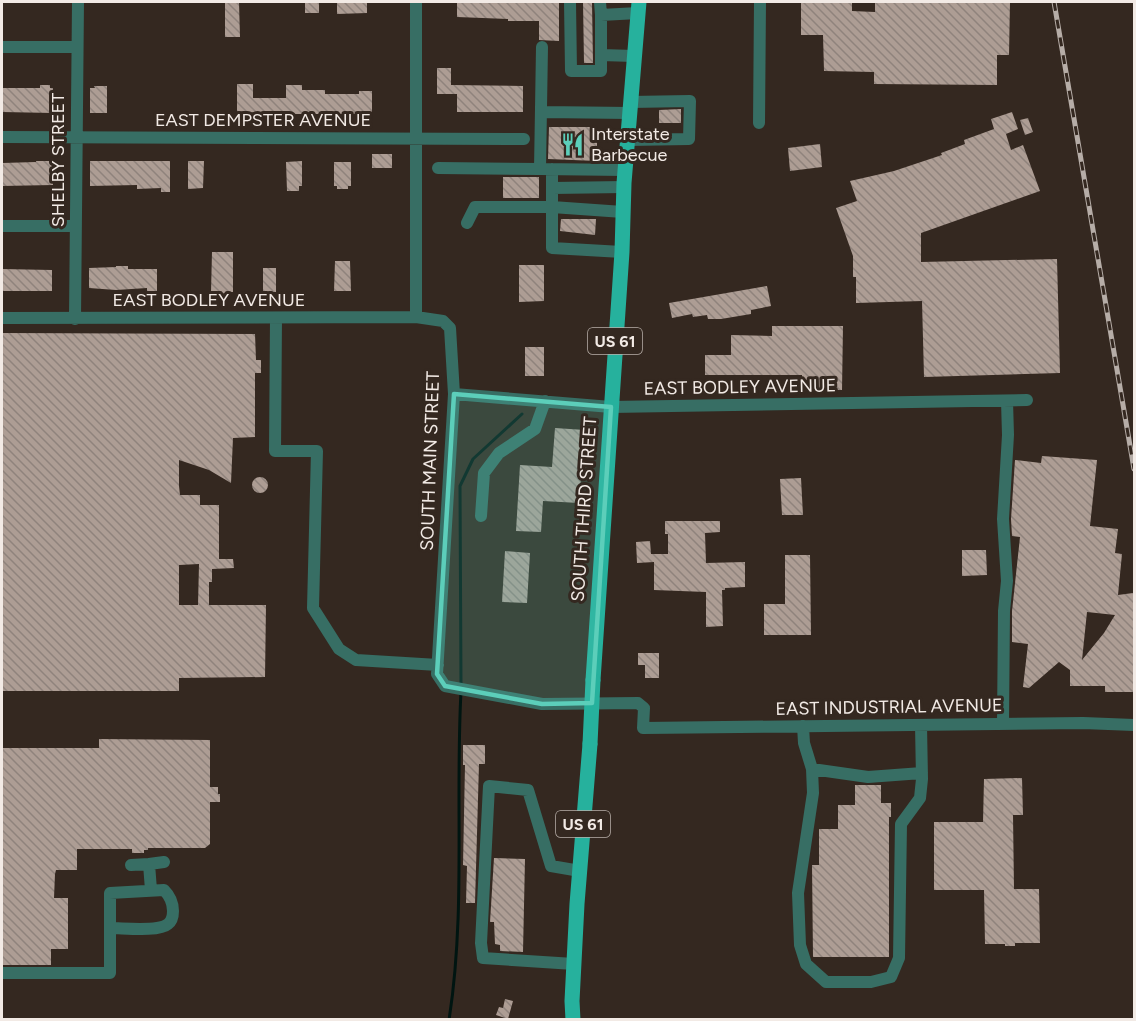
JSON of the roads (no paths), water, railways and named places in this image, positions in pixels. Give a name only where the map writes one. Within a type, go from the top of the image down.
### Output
[{"type":"main road","name":"SOUTH THIRD STREET","points":[[573,1020],[580,870],[622,252],[625,170],[638,7]]},
{"type":"street","name":"SHELBY STREET","points":[[75,319],[78,2]]},
{"type":"street","points":[[416,2],[416,316]]},
{"type":"street","points":[[570,2],[571,71],[601,71],[600,2]]},
{"type":"street","points":[[759,123],[760,2]]},
{"type":"street","points":[[601,15],[638,7]]},
{"type":"street","points":[[2,47],[77,47]]},
{"type":"street","points":[[542,47],[542,112],[546,169],[552,188],[552,248],[622,252]]},
{"type":"street","points":[[601,55],[634,56]]},
{"type":"street","points":[[542,112],[690,101],[689,139],[628,140]]},
{"type":"street","name":"EAST DEMPSTER AVENUE","points":[[2,137],[524,139]]},
{"type":"street","points":[[438,168],[625,170]]},
{"type":"street","points":[[552,188],[624,187]]},
{"type":"street","points":[[467,223],[475,207],[552,207],[623,212]]},
{"type":"street","points":[[2,226],[75,226]]},
{"type":"street","name":"EAST BODLEY AVENUE","points":[[2,318],[416,316]]},
{"type":"street","name":"SOUTH MAIN STREET","points":[[416,316],[443,321],[450,327],[454,394],[438,665]]},
{"type":"street","points":[[276,318],[274,451],[317,451],[313,608],[339,649],[356,660],[438,665]]},
{"type":"street","name":"EAST BODLEY AVENUE","points":[[454,394],[611,407],[1027,400]]},
{"type":"street","points":[[481,516],[484,473],[499,453],[535,429],[545,401]]},
{"type":"street","points":[[1003,723],[1004,611],[1007,581],[1003,519],[1008,435],[1007,401]]},
{"type":"street","name":"EAST INDUSTRIAL AVENUE","points":[[438,665],[437,674],[445,686],[470,691],[542,704],[638,703],[644,708],[643,728],[1003,723],[1134,725]]},
{"type":"street","points":[[803,726],[804,743],[812,769],[813,793],[798,893],[800,945],[806,964],[826,982],[870,982],[891,977],[899,958],[901,824],[920,798],[921,724]]},
{"type":"street","points":[[812,769],[868,777],[922,773]]},
{"type":"street","points":[[574,964],[483,957],[481,943],[489,786],[528,790],[551,866],[580,870]]},
{"type":"street","points":[[131,865],[164,862]]},
{"type":"street","points":[[149,864],[151,890]]},
{"type":"street","points":[[2,973],[110,973],[110,893],[164,890],[169,896],[173,905],[173,917],[169,924],[159,928],[111,928]]},
{"type":"waterway","points":[[461,685],[460,486],[473,459],[522,414]]},
{"type":"waterway","points":[[449,1020],[459,897],[461,692]]},
{"type":"railway","points":[[1054,2],[1134,469]]},
{"type":"place","name":"Interstate Barbecue","points":[[573,144]]}]
